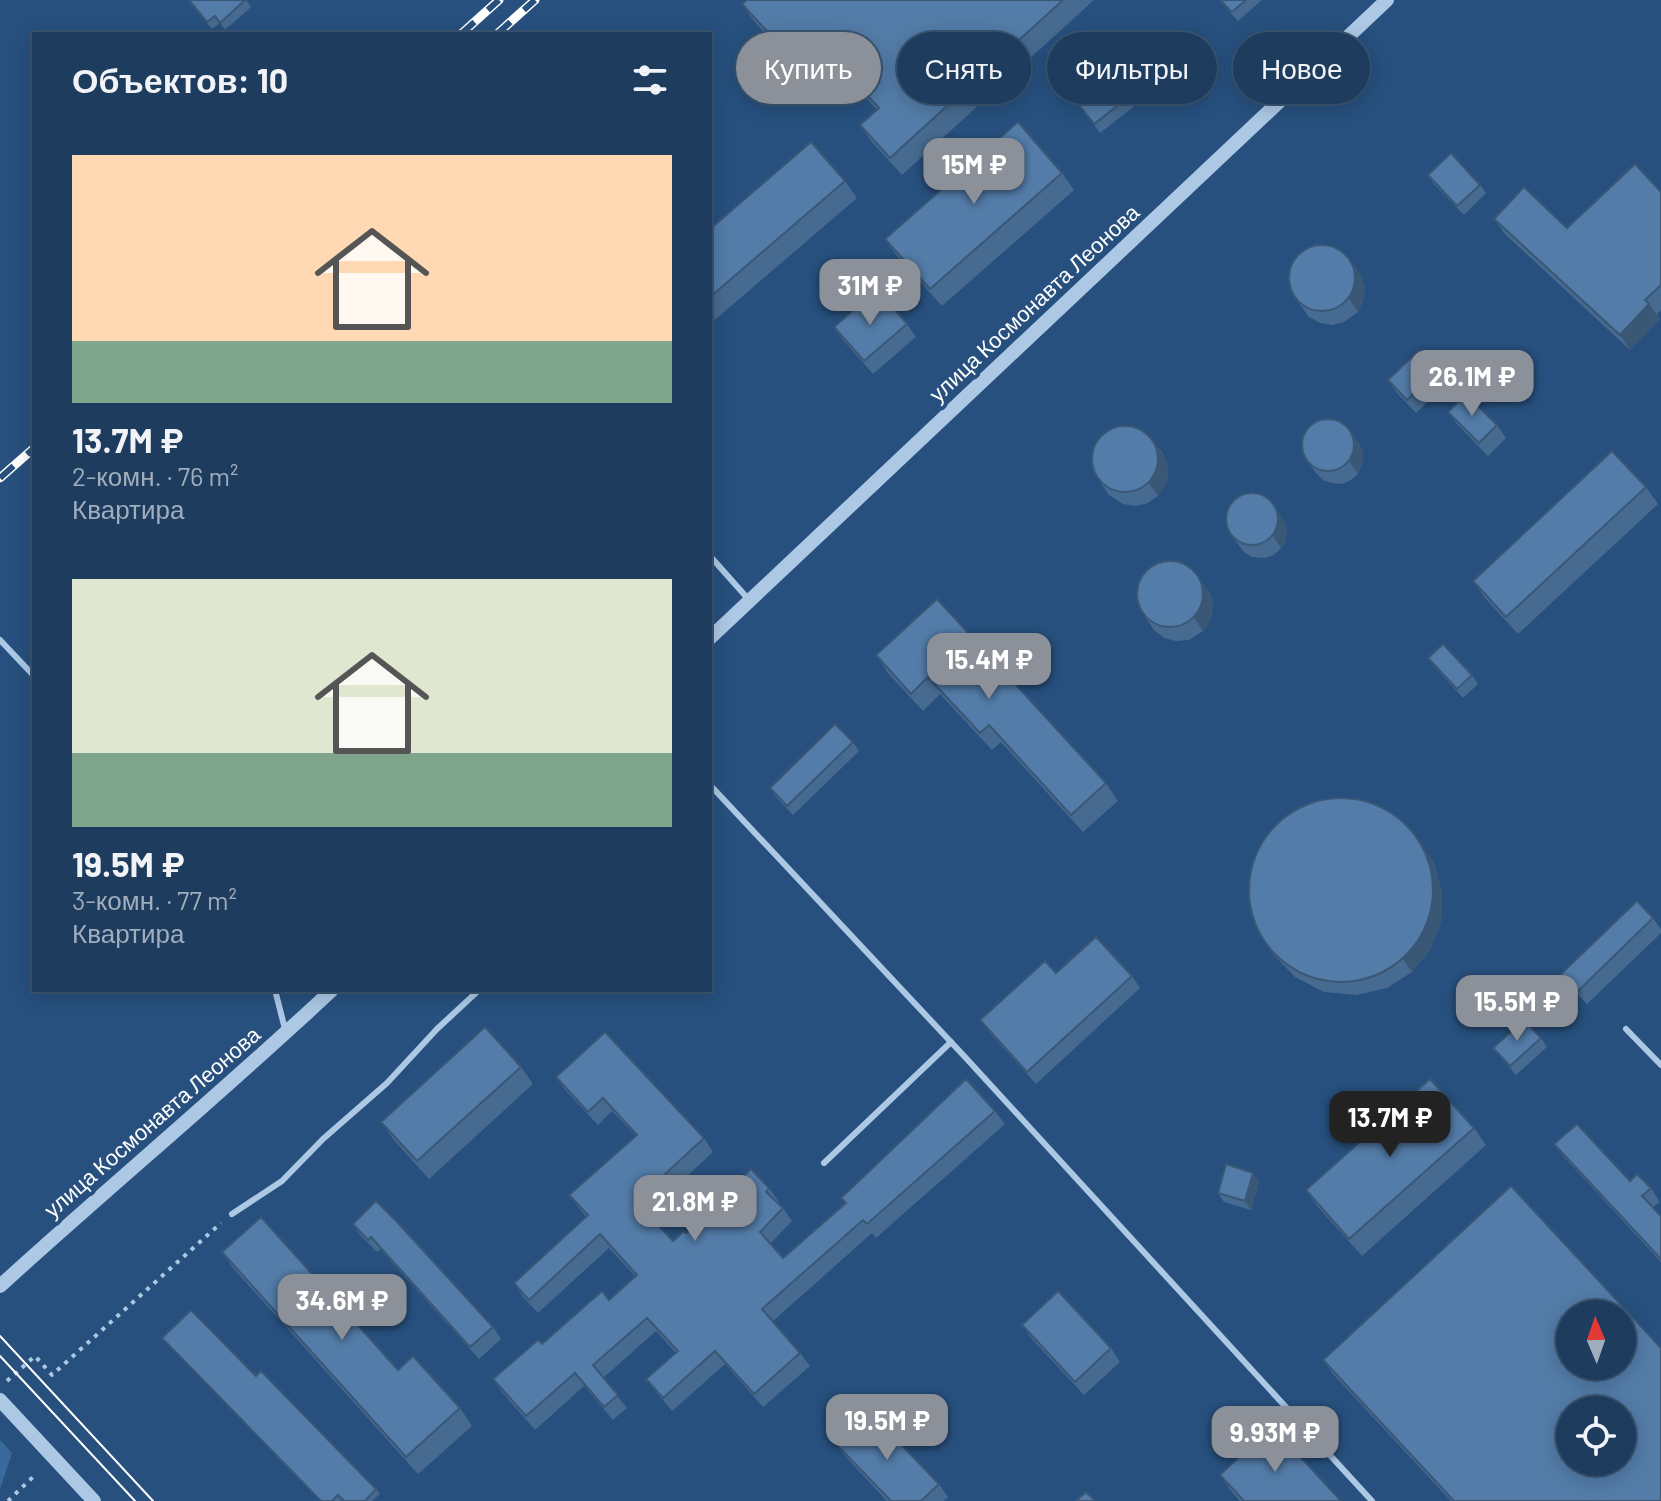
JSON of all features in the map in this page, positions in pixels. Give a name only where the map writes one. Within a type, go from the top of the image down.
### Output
[{"type":"street","name":"улица Космонавта Леонова","points":[[712,636],[1387,0]]},
{"type":"street","name":"улица Космонавта Леонова","points":[[0,1286],[330,992]]},
{"type":"street","points":[[0,1400],[94,1501]]},
{"type":"lane","points":[[712,558],[750,601]]},
{"type":"lane","points":[[0,640],[32,674]]},
{"type":"lane","points":[[712,787],[951,1042],[1372,1501]]},
{"type":"lane","points":[[276,992],[286,1034]]},
{"type":"lane","points":[[232,1214],[282,1181],[323,1139],[387,1083],[477,992]]},
{"type":"lane","points":[[1626,1029],[1661,1065]]},
{"type":"lane","points":[[824,1163],[951,1042]]},
{"type":"path","points":[[7,1381],[35,1356],[52,1375],[232,1214]]},
{"type":"path","points":[[8,1501],[35,1475]]},
{"type":"shaded area","points":[[0,1440],[12,1453],[0,1489]]},
{"type":"building","points":[[189,0],[245,0],[220,23],[215,16],[207,22]]},
{"type":"building","points":[[747,0],[1063,0],[1028,32],[897,32],[897,104],[949,104],[890,158],[860,125],[879,108],[875,104],[881,104],[881,32],[768,32],[742,4]]},
{"type":"building","points":[[1220,0],[1246,0],[1232,12]]},
{"type":"building","points":[[1083,104],[1119,104],[1094,124],[1080,106]]},
{"type":"building","points":[[1018,122],[1062,173],[930,289],[885,239]]},
{"type":"building","points":[[811,142],[845,181],[712,295],[712,227]]},
{"type":"building","points":[[1451,153],[1480,185],[1457,206],[1428,175]]},
{"type":"building","points":[[1635,164],[1661,192],[1661,285],[1645,300],[1649,304],[1620,335],[1494,219],[1524,187],[1567,228]]},
{"type":"building","points":[[1315,245],[1329,245],[1341,250],[1350,259],[1355,278],[1353,291],[1346,302],[1329,311],[1315,311],[1303,306],[1294,297],[1289,285],[1289,271],[1294,259],[1303,250]]},
{"type":"building","points":[[883,296],[907,324],[864,361],[834,327],[867,298],[873,304]]},
{"type":"building","points":[[1419,350],[1438,370],[1407,400],[1388,380]]},
{"type":"building","points":[[1466,394],[1497,425],[1479,443],[1448,412]]},
{"type":"building","points":[[1328,419],[1346,427],[1354,445],[1346,463],[1328,471],[1310,463],[1302,445],[1310,427]]},
{"type":"building","points":[[1118,426],[1132,426],[1144,431],[1153,440],[1158,459],[1156,472],[1149,483],[1132,492],[1118,492],[1106,487],[1097,478],[1092,466],[1092,452],[1097,440],[1106,431]]},
{"type":"building","points":[[1612,451],[1646,487],[1506,617],[1473,581]]},
{"type":"building","points":[[1252,493],[1270,501],[1278,519],[1270,537],[1252,545],[1234,537],[1226,519],[1234,501]]},
{"type":"building","points":[[1163,561],[1177,561],[1189,566],[1198,575],[1203,594],[1201,607],[1194,618],[1177,627],[1163,627],[1151,622],[1142,613],[1137,601],[1137,587],[1142,575],[1151,566]]},
{"type":"building","points":[[937,599],[1106,783],[1071,815],[989,725],[980,733],[928,677],[911,694],[876,655]]},
{"type":"building","points":[[1443,644],[1472,675],[1457,689],[1428,658]]},
{"type":"building","points":[[835,724],[853,742],[787,806],[770,788]]},
{"type":"building","points":[[1341,798],[1376,805],[1406,825],[1426,855],[1433,890],[1426,925],[1406,955],[1376,975],[1341,982],[1306,975],[1276,955],[1256,925],[1249,890],[1256,855],[1276,825],[1306,805]]},
{"type":"building","points":[[1637,901],[1653,918],[1578,991],[1561,974]]},
{"type":"building","points":[[1096,937],[1132,976],[1027,1072],[980,1020],[1045,961],[1056,973]]},
{"type":"building","points":[[1524,1020],[1541,1038],[1510,1066],[1493,1048]]},
{"type":"building","points":[[485,1027],[521,1067],[417,1161],[381,1122]]},
{"type":"building","points":[[605,1032],[704,1138],[636,1201],[673,1241],[684,1231],[686,1233],[751,1169],[769,1188],[766,1192],[783,1208],[760,1232],[783,1258],[846,1203],[841,1198],[966,1079],[995,1111],[867,1224],[863,1220],[762,1309],[800,1353],[754,1394],[715,1351],[663,1398],[646,1379],[678,1351],[647,1318],[593,1365],[618,1395],[604,1407],[575,1373],[526,1416],[493,1379],[538,1340],[542,1344],[602,1291],[609,1300],[637,1275],[600,1234],[529,1300],[514,1283],[588,1215],[569,1195],[637,1135],[603,1098],[588,1112],[556,1077]]},
{"type":"building","points":[[1430,1079],[1474,1128],[1349,1239],[1306,1190]]},
{"type":"building","points":[[1577,1124],[1630,1181],[1637,1174],[1651,1188],[1642,1196],[1661,1216],[1661,1259],[1554,1144]]},
{"type":"building","points":[[1226,1164],[1253,1173],[1245,1201],[1218,1193]]},
{"type":"building","points":[[1511,1186],[1617,1300],[1556,1300],[1556,1380],[1636,1380],[1636,1321],[1661,1348],[1661,1501],[1454,1501],[1323,1360]]},
{"type":"building","points":[[376,1201],[493,1327],[470,1347],[371,1237],[368,1240],[353,1224]]},
{"type":"building","points":[[261,1217],[398,1370],[413,1356],[460,1408],[406,1457],[222,1252]]},
{"type":"building","points":[[1058,1291],[1111,1348],[1075,1382],[1022,1325]]},
{"type":"building","points":[[191,1310],[256,1376],[261,1371],[376,1489],[365,1501],[344,1501],[338,1495],[332,1501],[321,1501],[162,1338]]},
{"type":"building","points":[[870,1412],[939,1484],[921,1501],[891,1501],[836,1444]]},
{"type":"building","points":[[1272,1426],[1341,1501],[1244,1501],[1220,1475]]},
{"type":"building","points":[[1086,1492],[1095,1501],[1076,1501]]},
{"type":"tram line","points":[[0,1336],[153,1501]]},
{"type":"tram line","points":[[0,1356],[135,1501]]},
{"type":"railway","points":[[463,32],[499,0]]},
{"type":"railway","points":[[499,32],[535,0]]},
{"type":"railway","points":[[0,478],[32,450]]}]
